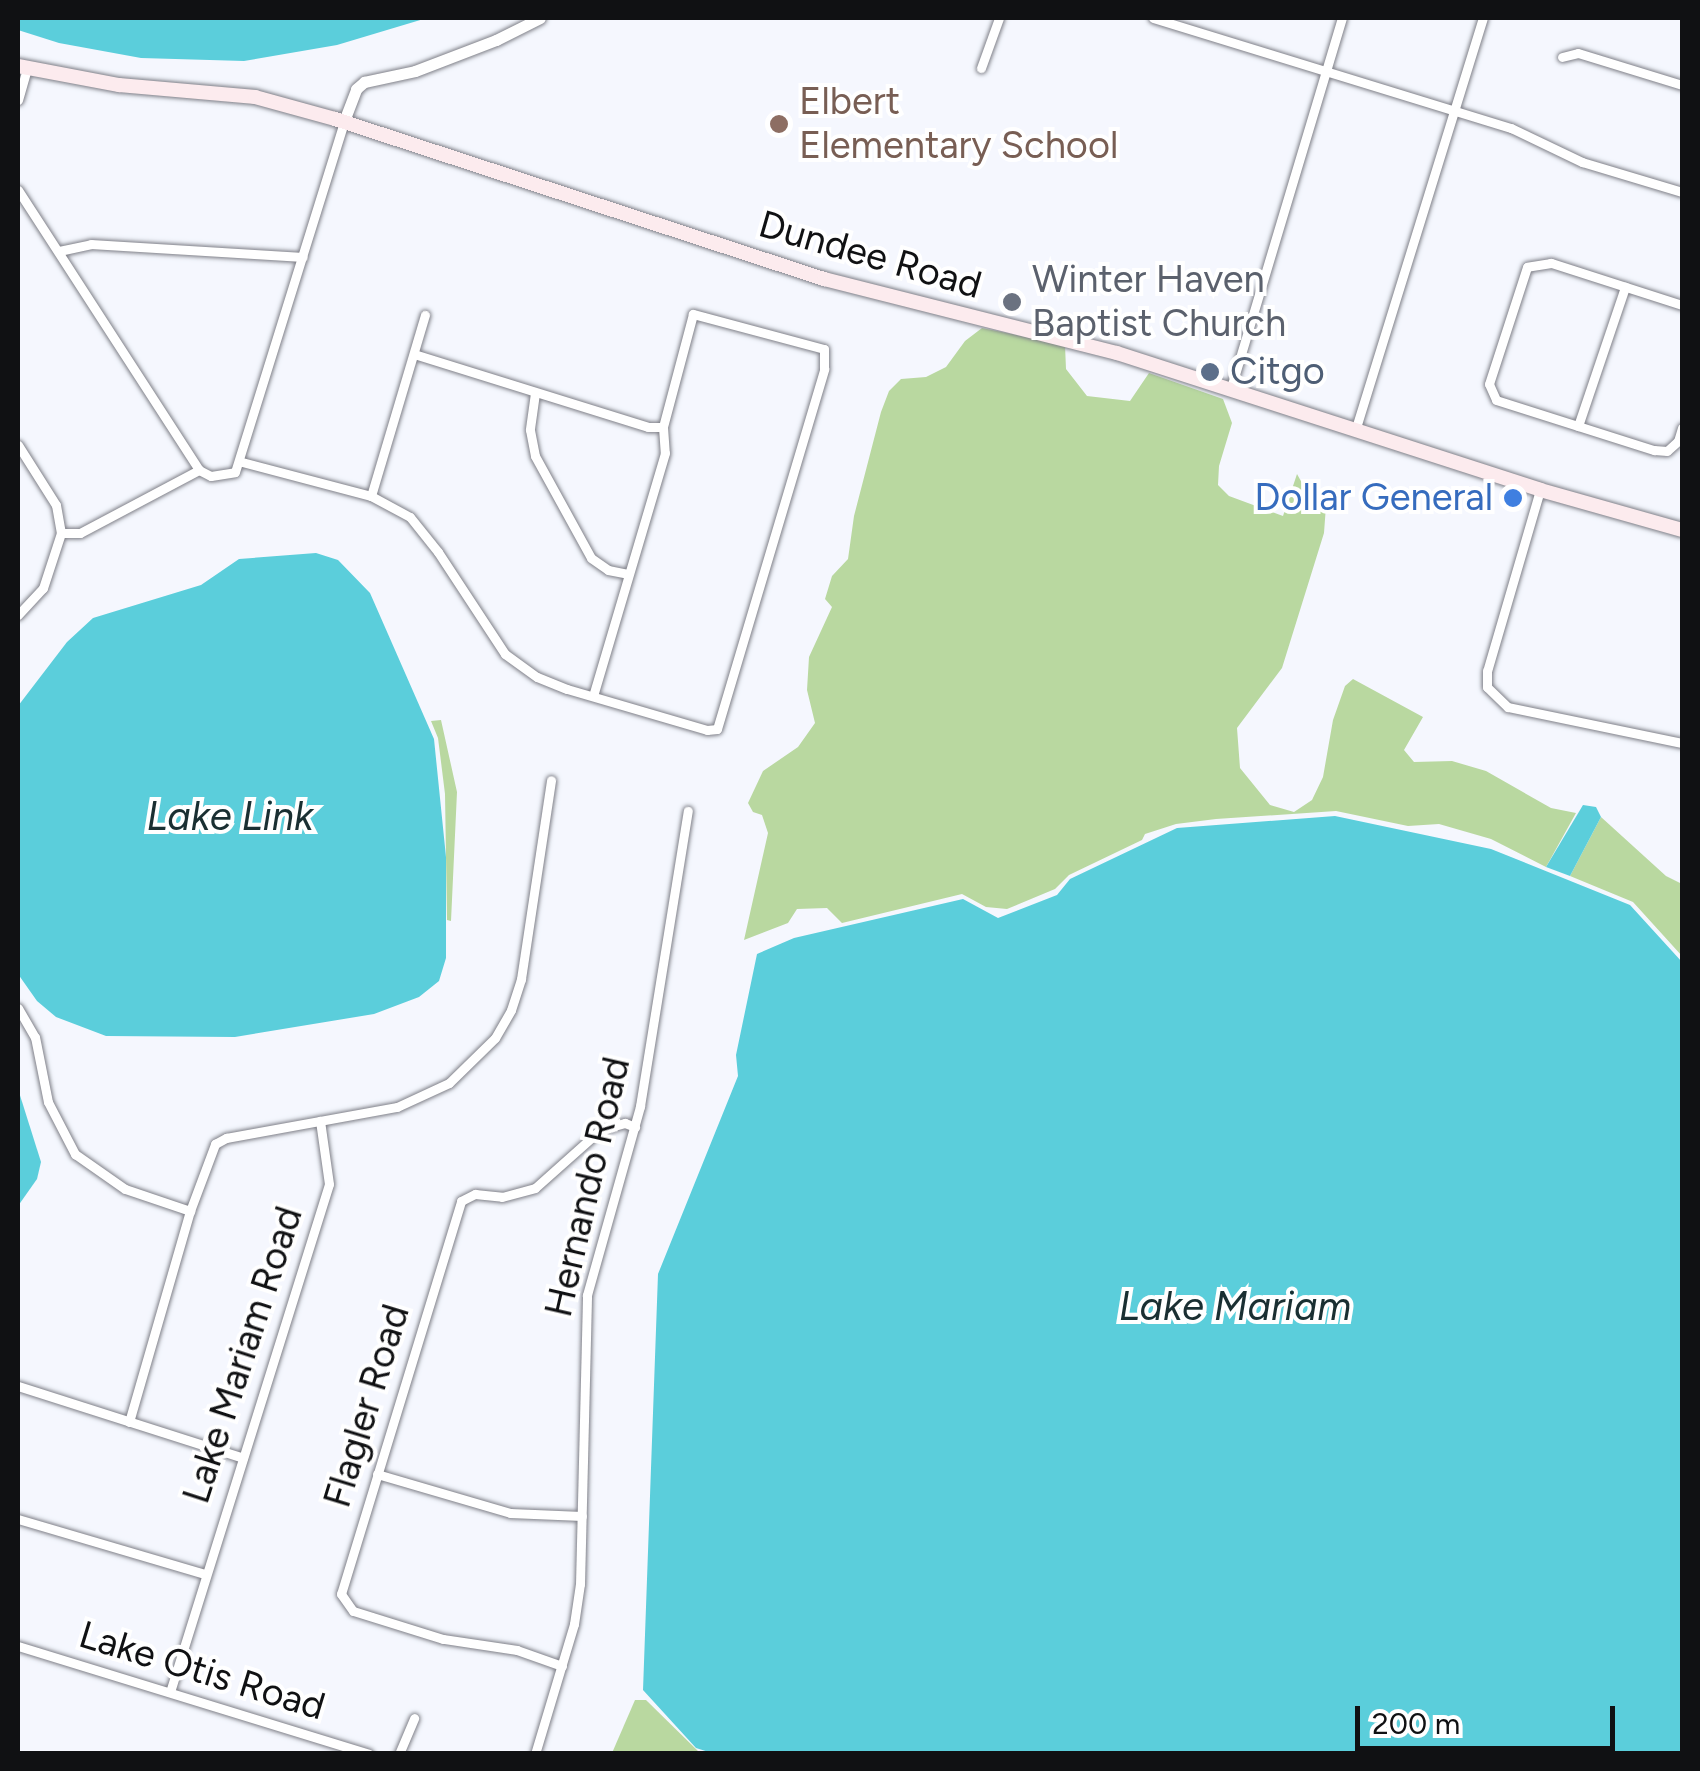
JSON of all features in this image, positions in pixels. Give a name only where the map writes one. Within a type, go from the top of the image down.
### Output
[{"type":"main road","name":"Dundee Road","points":[[22,67],[119,85],[228,93],[272,101],[824,279],[1117,353],[1540,490],[1682,530]]},
{"type":"street","points":[[61,532],[80,533],[199,470],[225,476],[242,462],[356,89],[364,82],[414,72],[540,18]]},
{"type":"street","points":[[981,68],[999,18]]},
{"type":"street","points":[[1153,18],[1532,136],[1582,162],[1682,192]]},
{"type":"street","points":[[1230,391],[1342,18]]},
{"type":"street","points":[[1355,431],[1483,18]]},
{"type":"street","points":[[1562,57],[1578,53],[1682,85]]},
{"type":"street","points":[[18,100],[22,67]]},
{"type":"street","points":[[18,190],[199,470]]},
{"type":"street","points":[[59,251],[90,244],[303,257]]},
{"type":"street","points":[[1682,306],[1551,263],[1526,267],[1519,280],[1490,394],[1496,400],[1667,451],[1678,441],[1682,428]]},
{"type":"street","points":[[1578,426],[1624,287]]},
{"type":"street","points":[[242,462],[370,496],[410,517],[426,532],[505,654],[536,677],[593,696],[717,730],[824,369],[824,349],[693,314],[663,428],[665,453],[593,696]]},
{"type":"street","points":[[370,496],[425,315]]},
{"type":"street","points":[[414,354],[663,428]]},
{"type":"street","points":[[535,392],[530,430],[535,456],[591,558],[608,570],[628,574]]},
{"type":"street","points":[[18,445],[56,505],[61,532],[43,588],[18,615]]},
{"type":"street","points":[[1540,490],[1487,671],[1491,694],[1508,707],[1682,743]]},
{"type":"street","points":[[129,1422],[190,1211],[215,1144],[397,1107],[427,1096],[474,1063],[495,1038],[512,1010],[521,979],[551,780]]},
{"type":"street","name":"Hernando Road","points":[[535,1754],[576,1611],[587,1295],[635,1127],[688,810]]},
{"type":"street","points":[[18,1008],[35,1037],[48,1102],[74,1154],[125,1189],[190,1211]]},
{"type":"street","name":"Lake Mariam Road","points":[[170,1692],[328,1184],[320,1121]]},
{"type":"street","name":"Flagler Road","points":[[562,1666],[507,1648],[443,1639],[347,1608],[341,1594],[461,1201],[475,1194],[502,1197],[535,1188],[600,1130],[625,1123],[635,1127]]},
{"type":"street","points":[[18,1386],[243,1458]]},
{"type":"street","points":[[378,1474],[510,1512],[582,1516]]},
{"type":"street","points":[[18,1518],[205,1574]]},
{"type":"street","name":"Lake Otis Road","points":[[18,1646],[369,1754]]},
{"type":"street","points":[[399,1754],[414,1718]]},
{"type":"green space","points":[[982,328],[1065,345],[1066,369],[1087,396],[1130,401],[1149,373],[1223,399],[1232,423],[1219,466],[1218,485],[1229,496],[1283,516],[1297,474],[1302,483],[1319,492],[1326,506],[1324,533],[1282,668],[1237,728],[1240,768],[1270,805],[1294,812],[1312,800],[1323,777],[1333,720],[1345,686],[1353,679],[1423,717],[1404,750],[1414,762],[1452,761],[1486,771],[1551,808],[1576,813],[1546,867],[1491,839],[1439,824],[1408,826],[1336,811],[1216,819],[1176,824],[1145,834],[1142,840],[1069,875],[1055,889],[1007,909],[986,907],[962,894],[842,923],[827,908],[797,909],[788,923],[744,940],[768,833],[762,815],[753,812],[748,803],[763,771],[798,747],[815,723],[807,690],[809,657],[832,607],[825,599],[832,576],[848,559],[854,516],[889,391],[901,379],[926,377],[946,367],[965,341]]},
{"type":"green space","points":[[441,720],[457,792],[451,921],[447,920],[445,794],[438,738],[431,721]]},
{"type":"green space","points":[[1601,817],[1666,876],[1682,884],[1682,956],[1633,902],[1570,876]]},
{"type":"green space","points":[[635,1700],[646,1700],[700,1753],[612,1753]]},
{"type":"water","points":[[18,18],[427,18],[337,45],[244,61],[141,58],[59,43],[18,30]]},
{"type":"water","name":"Lake Link","points":[[316,553],[338,560],[370,593],[434,739],[446,857],[446,958],[439,981],[419,997],[374,1014],[235,1037],[106,1036],[56,1017],[37,1001],[18,974],[18,706],[67,642],[93,618],[201,585],[239,559]]},
{"type":"water","points":[[1583,805],[1596,807],[1601,817],[1570,876],[1546,867]]},
{"type":"water","name":"Lake Mariam","points":[[1335,816],[1491,849],[1630,905],[1682,962],[1682,1753],[715,1754],[696,1748],[643,1690],[658,1274],[738,1076],[736,1055],[757,954],[794,938],[963,899],[998,918],[1057,895],[1070,879],[1177,828]]},
{"type":"water","points":[[18,1089],[41,1162],[37,1179],[18,1206]]},
{"type":"place","name":"Elbert Elementary School","points":[[779,124]]},
{"type":"place","name":"Winter Haven Baptist Church","points":[[1012,302]]},
{"type":"place","name":"Citgo","points":[[1210,372]]},
{"type":"place","name":"Dollar General","points":[[1513,498]]}]
